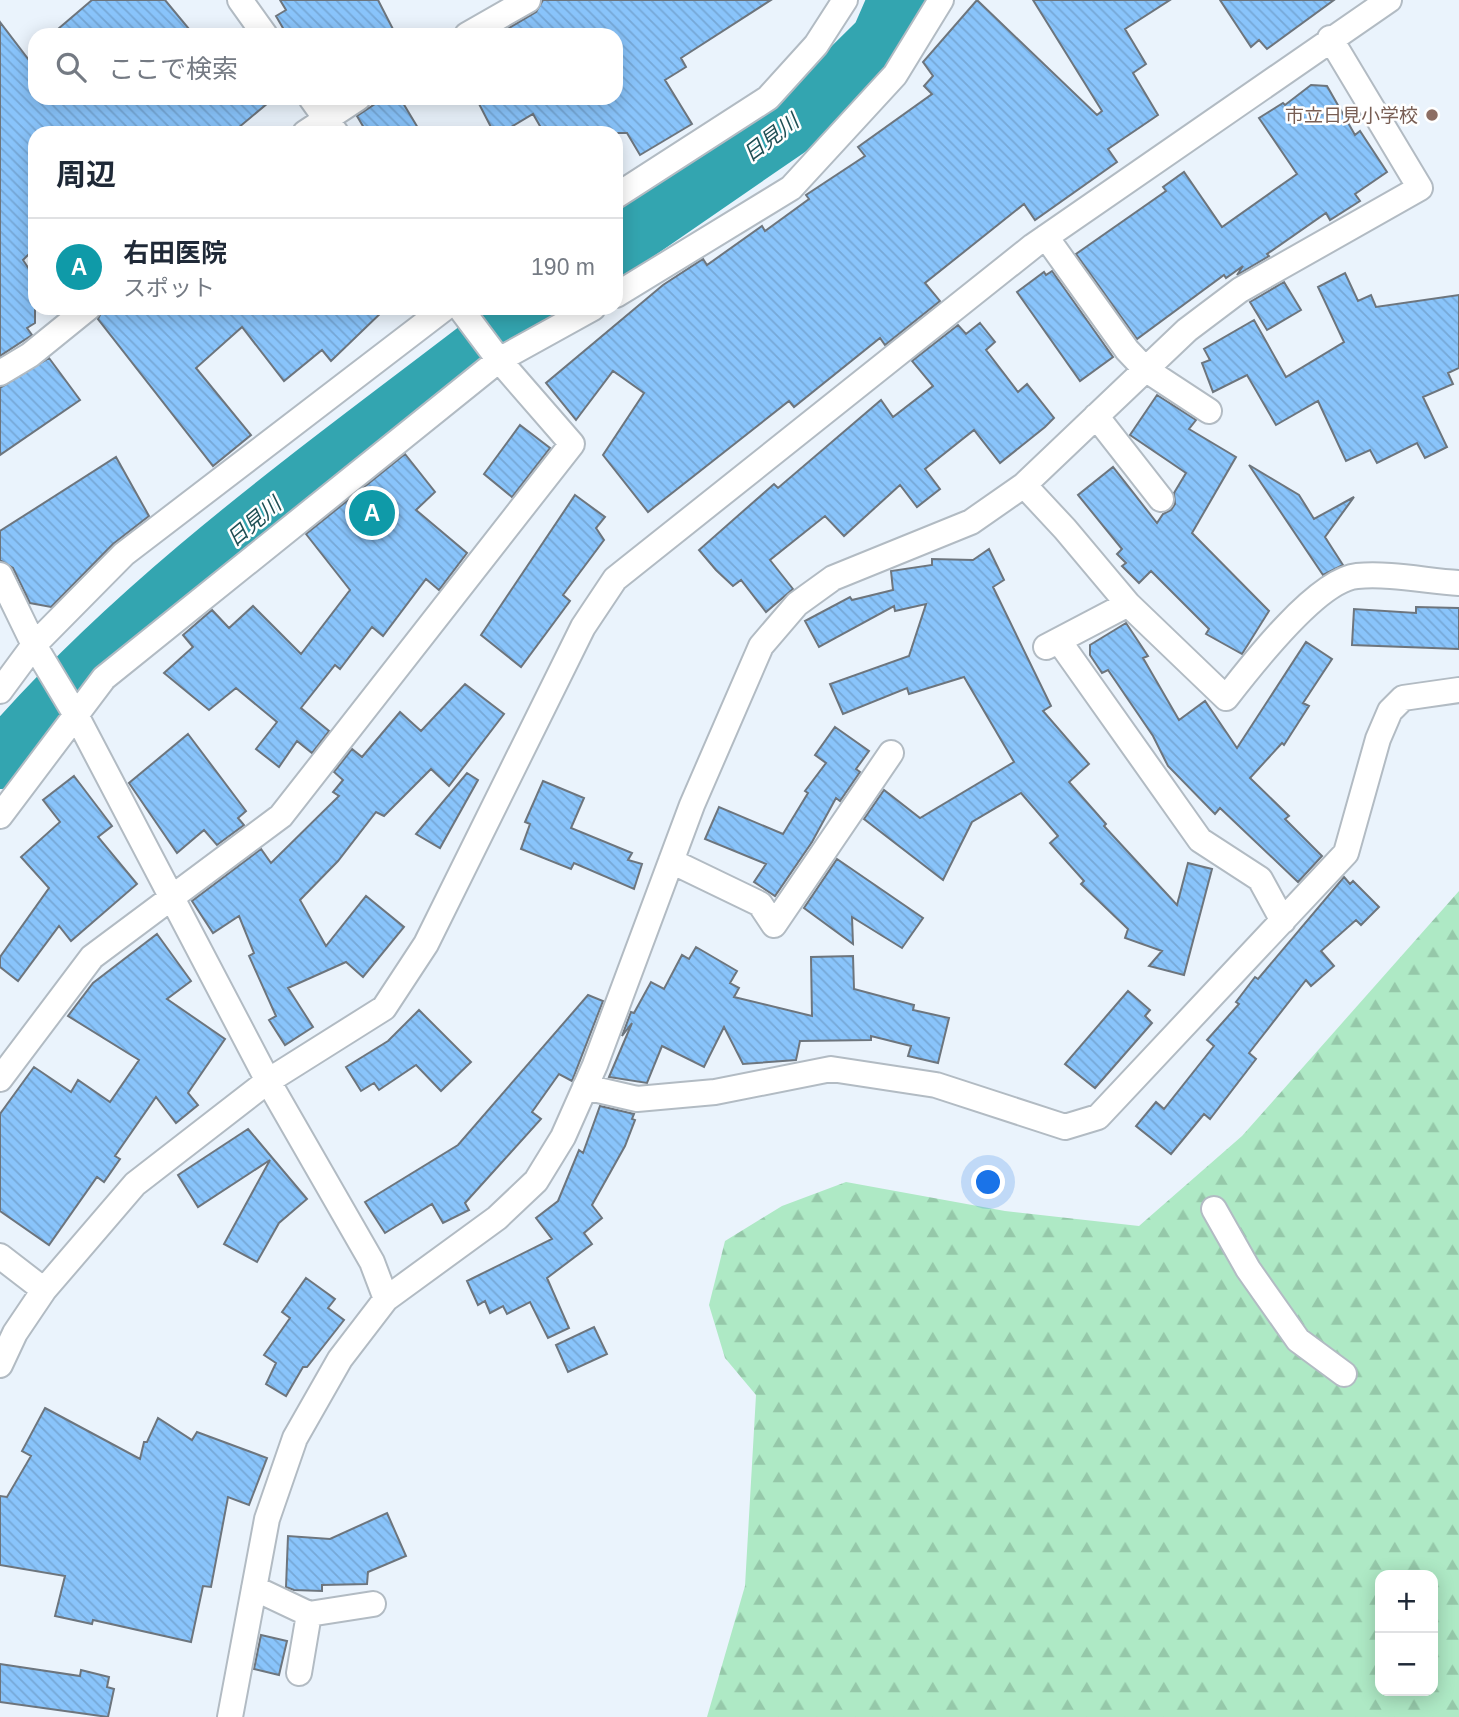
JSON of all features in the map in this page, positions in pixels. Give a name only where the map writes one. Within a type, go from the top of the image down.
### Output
[{"type":"street","points":[[240,0],[260,28]]},
{"type":"street","points":[[479,28],[528,0]]},
{"type":"street","points":[[623,191],[768,98],[816,45],[845,0]]},
{"type":"street","points":[[0,1365],[15,1333],[44,1290],[135,1184],[268,1081],[384,1008],[426,944],[583,627],[615,579],[1046,237],[1330,38],[1389,0]]},
{"type":"street","points":[[623,291],[791,188],[895,75],[943,2]]},
{"type":"street","points":[[230,1717],[267,1519],[295,1438],[340,1359],[386,1299],[497,1218],[536,1181],[563,1137],[585,1087],[670,861],[761,646],[797,604],[833,578],[971,522],[1024,485],[1187,330],[1240,290],[1420,188],[1330,38]]},
{"type":"street","points":[[324,116],[345,105]]},
{"type":"street","points":[[1046,237],[1128,350],[1145,369],[1209,411]]},
{"type":"street","points":[[0,373],[30,355],[79,315]]},
{"type":"street","points":[[0,691],[34,645],[124,554],[436,315]]},
{"type":"street","points":[[0,1079],[92,957],[281,816],[572,444],[499,360],[465,315]]},
{"type":"street","points":[[0,816],[104,678],[499,360],[580,315]]},
{"type":"street","points":[[1096,416],[1161,499]]},
{"type":"street","points":[[1024,485],[1066,529],[1128,604],[1226,698],[1262,651],[1301,612],[1334,586],[1356,576],[1459,583]]},
{"type":"street","points":[[0,575],[34,645],[76,715],[120,804],[172,895],[268,1081],[372,1262],[386,1299]]},
{"type":"street","points":[[1128,604],[1052,644],[1200,841],[1260,879],[1283,921]]},
{"type":"street","points":[[585,1087],[637,1098],[715,1092],[831,1069],[936,1085],[1065,1127],[1098,1117],[1346,853],[1378,739],[1390,711],[1404,698],[1459,690]]},
{"type":"street","points":[[670,861],[760,904],[774,925],[891,753]]},
{"type":"street","points":[[1214,1209],[1248,1269],[1298,1340],[1344,1374]]},
{"type":"street","points":[[0,1256],[44,1290]]},
{"type":"street","points":[[254,1588],[309,1614],[373,1604]]},
{"type":"street","points":[[299,1673],[309,1614]]},
{"type":"green space","points":[[1459,891],[1459,1717],[707,1717],[745,1586],[756,1395],[725,1358],[709,1305],[725,1241],[782,1206],[846,1182],[1005,1211],[1139,1226],[1242,1136]]},
{"type":"building","points":[[92,0],[165,0],[188,28],[59,28]]},
{"type":"building","points":[[280,0],[378,0],[392,28],[283,28],[276,16],[286,10]]},
{"type":"building","points":[[543,0],[771,0],[681,58],[686,67],[665,80],[692,124],[640,155],[627,133],[623,133],[623,126],[540,126],[533,114],[513,126],[490,126],[480,105],[623,105],[623,28],[509,28],[536,12]]},
{"type":"building","points":[[977,0],[1097,115],[1102,111],[1033,0],[1170,0],[1125,29],[1146,64],[1133,73],[1158,115],[1108,149],[1117,162],[1035,220],[1024,204],[925,283],[940,301],[885,345],[880,338],[794,407],[789,401],[648,512],[603,455],[644,393],[613,371],[576,420],[546,383],[663,285],[703,259],[707,265],[762,226],[765,231],[809,199],[806,195],[865,156],[858,147],[932,94],[924,86],[933,76],[923,62]]},
{"type":"building","points":[[1220,0],[1334,0],[1267,49],[1259,40],[1251,47]]},
{"type":"building","points":[[0,22],[28,59],[28,105],[266,105],[240,126],[28,126],[28,255],[23,260],[28,268],[28,315],[35,315],[35,323],[27,328],[32,335],[0,356]]},
{"type":"building","points":[[1311,85],[1327,86],[1355,135],[1360,131],[1387,172],[1355,194],[1360,201],[1330,220],[1326,213],[1267,254],[1269,256],[1237,275],[1243,266],[1226,278],[1224,275],[1137,339],[1076,254],[1166,191],[1163,187],[1184,172],[1222,227],[1297,174],[1259,118],[1283,103],[1285,105]]},
{"type":"building","points":[[374,105],[404,105],[417,126],[363,126],[357,116]]},
{"type":"building","points":[[1052,271],[1113,357],[1080,381],[1017,292],[1044,272],[1046,275]]},
{"type":"building","points":[[1345,273],[1358,301],[1371,295],[1376,307],[1459,295],[1459,368],[1448,373],[1453,384],[1423,397],[1447,447],[1425,458],[1417,443],[1377,463],[1370,450],[1346,461],[1318,401],[1276,425],[1247,375],[1213,392],[1202,363],[1210,360],[1204,349],[1254,320],[1286,377],[1344,342],[1318,287]]},
{"type":"building","points":[[1284,282],[1301,310],[1267,330],[1250,302]]},
{"type":"building","points":[[100,315],[379,315],[331,361],[322,350],[284,381],[242,327],[196,368],[251,435],[213,466],[98,319]]},
{"type":"building","points":[[980,323],[995,342],[986,350],[1018,392],[1027,384],[1054,418],[1045,427],[1000,463],[974,430],[925,469],[940,489],[917,507],[900,485],[844,536],[825,516],[770,560],[793,589],[766,612],[741,580],[733,586],[716,570],[699,550],[774,484],[778,488],[881,400],[893,417],[933,386],[912,361],[958,325],[966,334]]},
{"type":"building","points":[[49,358],[80,400],[0,455],[0,388]]},
{"type":"building","points":[[1157,395],[1196,420],[1189,429],[1236,457],[1192,533],[1269,611],[1242,654],[1206,634],[1209,629],[1151,571],[1139,583],[1122,566],[1126,563],[1117,554],[1122,549],[1078,495],[1113,467],[1157,523],[1163,514],[1171,510],[1175,504],[1174,493],[1186,473],[1130,435]]},
{"type":"building","points":[[520,425],[550,448],[512,497],[484,474]]},
{"type":"building","points":[[405,454],[435,492],[416,510],[467,553],[439,590],[426,579],[383,636],[372,627],[340,669],[335,665],[301,708],[329,731],[312,753],[297,741],[279,767],[256,749],[277,722],[236,688],[209,710],[164,673],[193,647],[183,635],[212,610],[229,628],[253,606],[301,654],[350,590],[306,534]]},
{"type":"building","points":[[116,457],[149,516],[113,544],[51,607],[30,603],[13,568],[0,560],[0,531]]},
{"type":"building","points":[[1249,465],[1299,495],[1314,519],[1354,497],[1325,537],[1343,565],[1323,575]]},
{"type":"building","points":[[575,495],[605,517],[596,528],[604,540],[563,595],[570,601],[521,667],[481,635]]},
{"type":"building","points":[[989,549],[1004,580],[993,587],[1051,706],[1043,711],[1089,764],[1069,782],[1106,824],[1104,826],[1177,905],[1188,863],[1212,869],[1184,975],[1149,966],[1162,951],[1125,938],[1128,929],[1081,884],[1084,881],[1050,843],[1058,836],[1021,793],[972,822],[943,880],[864,819],[884,790],[920,818],[1014,762],[964,677],[909,694],[907,688],[843,714],[830,684],[909,656],[926,604],[895,611],[894,606],[819,647],[805,621],[850,597],[852,600],[893,590],[891,571],[932,565],[932,559],[973,560]]},
{"type":"building","points":[[1416,607],[1459,608],[1459,649],[1352,645],[1354,609],[1416,613]]},
{"type":"building","points":[[1126,623],[1148,656],[1143,658],[1179,720],[1205,701],[1237,748],[1306,642],[1332,659],[1303,703],[1309,706],[1284,745],[1282,743],[1250,778],[1289,816],[1285,819],[1322,856],[1298,882],[1220,808],[1215,814],[1168,766],[1153,736],[1108,670],[1102,673],[1090,655],[1090,645]]},
{"type":"building","points":[[465,684],[504,714],[449,786],[431,769],[384,816],[376,812],[338,861],[300,900],[326,946],[366,896],[404,927],[363,977],[346,962],[288,988],[313,1027],[285,1045],[269,1020],[276,1016],[249,956],[254,953],[239,916],[213,933],[192,901],[261,849],[271,863],[339,796],[333,792],[343,780],[334,772],[352,749],[362,757],[400,712],[421,731]]},
{"type":"building","points":[[835,727],[869,751],[856,769],[860,772],[840,801],[836,798],[812,842],[775,896],[754,882],[766,864],[705,839],[719,807],[783,834],[808,793],[805,791],[826,763],[815,755]]},
{"type":"building","points":[[188,734],[246,811],[238,818],[244,825],[217,845],[204,830],[177,853],[129,783]]},
{"type":"building","points":[[467,773],[478,780],[440,848],[416,834]]},
{"type":"building","points":[[74,776],[112,826],[98,837],[137,884],[71,941],[59,926],[18,981],[0,967],[0,957],[49,888],[21,857],[60,822],[43,800]]},
{"type":"building","points":[[543,781],[584,798],[571,828],[632,853],[628,860],[642,864],[634,889],[574,863],[571,869],[521,849],[530,824],[525,822]]},
{"type":"building","points":[[837,859],[923,918],[902,948],[852,917],[853,944],[804,908]]},
{"type":"building","points":[[1344,877],[1350,884],[1353,881],[1379,907],[1361,925],[1356,920],[1321,951],[1334,966],[1311,986],[1306,980],[1249,1053],[1256,1059],[1210,1119],[1204,1114],[1171,1154],[1136,1126],[1156,1102],[1164,1109],[1214,1046],[1207,1040],[1239,1004],[1236,1002],[1255,977],[1258,979]]},
{"type":"building","points":[[157,934],[191,981],[167,999],[225,1039],[188,1093],[198,1105],[176,1123],[156,1097],[115,1156],[120,1159],[104,1182],[97,1177],[49,1245],[0,1211],[0,1114],[34,1067],[71,1092],[78,1080],[110,1102],[139,1060],[68,1016],[93,983]]},
{"type":"building","points":[[696,947],[737,971],[730,983],[739,988],[734,997],[812,1016],[811,957],[853,956],[854,989],[914,1005],[913,1010],[949,1018],[938,1063],[908,1056],[911,1046],[871,1036],[871,1040],[800,1041],[796,1060],[743,1064],[724,1027],[704,1067],[662,1046],[647,1083],[609,1077],[632,1023],[622,1036],[631,1012],[634,1013],[651,982],[664,989],[682,955],[689,959]]},
{"type":"building","points":[[1128,991],[1150,1010],[1145,1016],[1152,1023],[1095,1088],[1065,1064]]},
{"type":"building","points":[[588,995],[603,1001],[572,1081],[559,1074],[532,1112],[541,1119],[465,1203],[469,1210],[443,1223],[432,1204],[385,1233],[365,1202],[458,1145]]},
{"type":"building","points":[[419,1010],[471,1062],[441,1091],[416,1065],[379,1090],[374,1083],[361,1091],[346,1067],[388,1041]]},
{"type":"building","points":[[600,1106],[634,1114],[632,1119],[635,1120],[625,1146],[592,1205],[602,1218],[584,1233],[592,1244],[547,1278],[569,1328],[548,1338],[530,1302],[507,1314],[503,1306],[490,1313],[485,1301],[478,1305],[467,1281],[552,1239],[536,1218],[558,1201],[579,1150],[583,1153]]},
{"type":"building","points":[[248,1129],[307,1199],[279,1223],[257,1262],[224,1244],[270,1160],[198,1207],[178,1175]]},
{"type":"building","points":[[306,1278],[335,1299],[328,1308],[344,1320],[307,1367],[303,1367],[286,1396],[266,1384],[276,1363],[264,1355],[290,1318],[282,1312]]},
{"type":"building","points":[[594,1327],[607,1354],[568,1372],[556,1345]]},
{"type":"building","points":[[45,1408],[140,1459],[144,1442],[147,1442],[158,1418],[192,1440],[197,1432],[267,1458],[249,1505],[228,1497],[211,1587],[203,1586],[191,1642],[93,1620],[92,1624],[55,1616],[65,1576],[0,1565],[0,1496],[7,1497],[31,1456],[22,1451]]},
{"type":"building","points":[[387,1513],[406,1556],[368,1572],[367,1584],[322,1585],[322,1591],[286,1587],[288,1536],[330,1539]]},
{"type":"building","points":[[261,1635],[287,1641],[279,1675],[254,1669]]},
{"type":"building","points":[[0,1664],[80,1676],[81,1670],[109,1677],[107,1687],[114,1689],[108,1717],[0,1702]]},
{"type":"waterway","name":"日見川","points":[[623,242],[793,125],[880,39],[897,0]]},
{"type":"waterway","name":"日見川","points":[[0,760],[59,696],[121,635],[187,577],[323,467],[522,315]]},
{"type":"place","name":"市立日見小学校","points":[[1432,115]]},
{"type":"place","name":"右田医院","points":[[372,513]]}]
